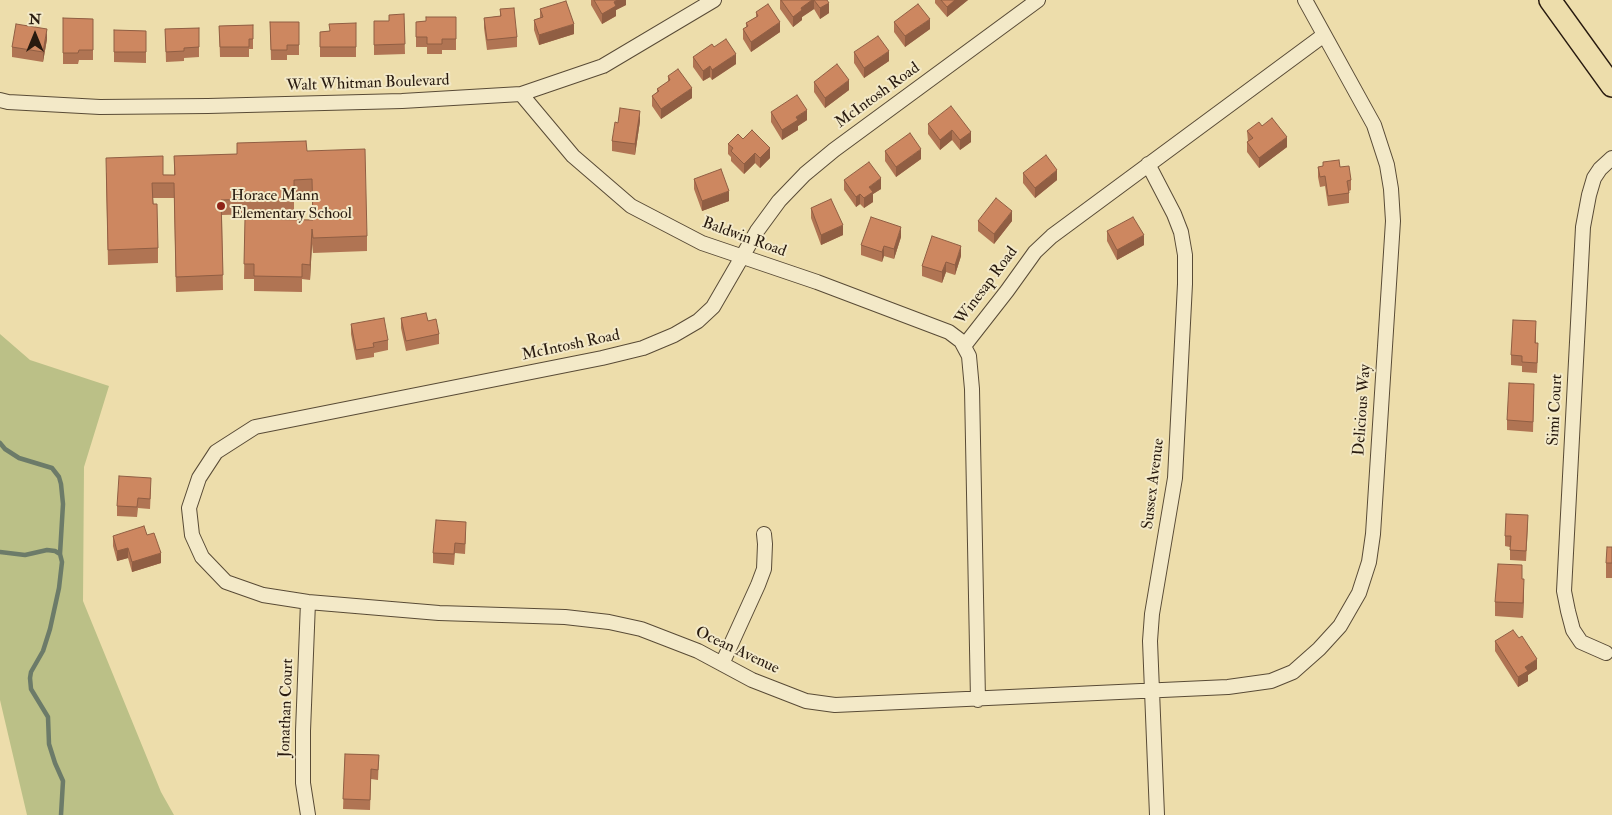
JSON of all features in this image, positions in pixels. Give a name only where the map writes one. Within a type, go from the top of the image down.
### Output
[{"type":"main road","points":[[1550,0],[1612,86]]},
{"type":"street","name":"Walt Whitman Boulevard","points":[[0,100],[100,107],[208,106],[402,101],[521,94],[603,66],[714,0]]},
{"type":"street","name":"McIntosh Road","points":[[308,602],[263,595],[226,582],[202,557],[192,535],[189,508],[199,478],[216,452],[255,427],[602,358],[643,348],[674,335],[698,321],[713,307],[757,231],[779,201],[805,174],[834,150],[1038,0]]},
{"type":"street","name":"Delicious Way","points":[[1152,691],[1228,687],[1271,681],[1293,672],[1319,649],[1340,626],[1359,593],[1369,562],[1373,534],[1393,221],[1391,189],[1387,165],[1374,125],[1305,0]]},
{"type":"street","name":"Winesap Road","points":[[978,700],[972,389],[969,356],[964,346],[1035,252],[1052,236],[1324,35]]},
{"type":"street","name":"Baldwin Road","points":[[521,94],[573,156],[631,206],[702,243],[817,282],[949,332],[961,341],[964,346]]},
{"type":"street","name":"Simi Court","points":[[1606,653],[1581,642],[1574,630],[1564,591],[1583,227],[1594,178],[1600,169],[1612,158]]},
{"type":"street","name":"Sussex Avenue","points":[[1148,164],[1174,214],[1181,232],[1185,256],[1175,478],[1152,614],[1150,640],[1157,815]]},
{"type":"street","points":[[722,664],[764,570],[766,544],[764,534]]},
{"type":"street","name":"Ocean Avenue","points":[[308,602],[439,614],[565,617],[609,622],[641,629],[698,651],[752,680],[806,701],[835,705],[1152,691]]},
{"type":"street","name":"Jonathan Court","points":[[308,602],[303,731],[303,783],[308,815]]},
{"type":"green space","points":[[0,334],[30,360],[109,386],[84,467],[83,601],[161,792],[174,815],[27,815],[0,700]]},
{"type":"building","points":[[594,0],[617,0],[614,2],[616,6],[602,14]]},
{"type":"building","points":[[781,0],[812,0],[793,17]]},
{"type":"building","points":[[814,0],[827,0],[829,3],[820,8]]},
{"type":"building","points":[[941,0],[955,0],[947,7]]},
{"type":"building","points":[[566,1],[574,24],[539,35],[534,20],[543,17],[540,9]]},
{"type":"building","points":[[768,4],[780,22],[751,42],[743,29],[748,26],[746,23],[758,16],[756,12]]},
{"type":"building","points":[[918,4],[930,19],[905,36],[894,22]]},
{"type":"building","points":[[514,8],[517,37],[487,40],[484,18],[501,16],[500,9]]},
{"type":"building","points":[[404,14],[405,44],[374,45],[374,21],[389,21],[389,15]]},
{"type":"building","points":[[426,17],[456,17],[456,39],[442,39],[442,44],[427,44],[427,37],[416,37],[416,22],[426,21]]},
{"type":"building","points":[[63,18],[93,19],[93,50],[63,53]]},
{"type":"building","points":[[270,22],[299,22],[299,45],[287,45],[287,50],[271,50]]},
{"type":"building","points":[[356,23],[356,47],[320,47],[320,32],[330,31],[329,24]]},
{"type":"building","points":[[16,24],[47,29],[43,52],[12,47]]},
{"type":"building","points":[[253,25],[253,39],[249,39],[249,47],[220,47],[219,26]]},
{"type":"building","points":[[199,28],[199,47],[184,48],[184,51],[166,52],[165,29]]},
{"type":"building","points":[[114,30],[146,31],[146,52],[114,52]]},
{"type":"building","points":[[878,36],[889,51],[864,68],[854,52]]},
{"type":"building","points":[[726,39],[736,54],[712,70],[710,66],[703,71],[693,57],[712,44],[714,47]]},
{"type":"building","points":[[837,64],[849,80],[825,98],[814,82]]},
{"type":"building","points":[[678,69],[692,88],[661,109],[652,96],[659,91],[657,89],[670,80],[668,76]]},
{"type":"building","points":[[797,95],[807,110],[796,117],[798,120],[782,130],[771,112]]},
{"type":"building","points":[[951,106],[971,132],[960,140],[952,130],[940,140],[928,124]]},
{"type":"building","points":[[620,108],[640,111],[635,144],[612,141],[615,122],[618,123]]},
{"type":"building","points":[[1272,118],[1287,137],[1259,158],[1247,142],[1253,138],[1247,131],[1259,122],[1262,126]]},
{"type":"building","points":[[752,130],[770,148],[760,158],[755,153],[744,164],[731,151],[733,148],[728,144],[738,134],[743,139]]},
{"type":"building","points":[[910,133],[921,149],[896,167],[885,151]]},
{"type":"building","points":[[306,141],[307,151],[365,149],[367,236],[313,238],[312,229],[310,265],[302,264],[302,277],[254,276],[254,264],[244,264],[245,219],[313,220],[312,179],[294,180],[294,198],[221,200],[223,275],[176,277],[174,183],[152,183],[153,204],[157,204],[158,248],[108,250],[106,158],[163,156],[163,175],[175,175],[174,156],[237,154],[237,143]]},
{"type":"building","points":[[1046,155],[1057,170],[1035,188],[1023,173]]},
{"type":"building","points":[[1339,160],[1340,167],[1349,166],[1351,180],[1347,181],[1349,193],[1328,196],[1325,176],[1320,177],[1318,167],[1323,166],[1323,162]]},
{"type":"building","points":[[869,162],[881,178],[869,187],[873,192],[864,198],[860,194],[856,197],[844,180]]},
{"type":"building","points":[[721,169],[729,191],[702,201],[694,179]]},
{"type":"building","points":[[996,198],[1012,211],[994,234],[978,221]]},
{"type":"building","points":[[831,199],[843,225],[821,235],[811,208]]},
{"type":"building","points":[[871,217],[901,227],[894,249],[884,246],[882,252],[861,245]]},
{"type":"building","points":[[1133,217],[1144,235],[1117,250],[1107,231]]},
{"type":"building","points":[[932,236],[961,246],[955,265],[946,262],[942,272],[922,266]]},
{"type":"building","points":[[426,313],[428,321],[436,319],[439,334],[406,341],[401,318]]},
{"type":"building","points":[[384,318],[388,340],[373,343],[374,347],[356,350],[351,324]]},
{"type":"building","points":[[1513,320],[1536,321],[1535,343],[1538,343],[1537,363],[1522,362],[1522,356],[1511,355]]},
{"type":"building","points":[[1509,383],[1534,384],[1533,422],[1507,420]]},
{"type":"building","points":[[119,476],[151,478],[150,499],[138,498],[137,507],[117,506]]},
{"type":"building","points":[[1506,514],[1528,515],[1526,551],[1510,550],[1511,536],[1505,536]]},
{"type":"building","points":[[436,520],[466,522],[465,544],[455,543],[454,554],[433,553]]},
{"type":"building","points":[[144,526],[147,535],[154,533],[161,553],[132,562],[128,548],[117,551],[113,536]]},
{"type":"building","points":[[1607,547],[1612,547],[1612,563],[1606,563]]},
{"type":"building","points":[[1498,564],[1522,565],[1522,579],[1524,579],[1523,603],[1495,602]]},
{"type":"building","points":[[1513,630],[1519,638],[1522,636],[1537,659],[1525,667],[1528,671],[1518,677],[1495,641]]},
{"type":"building","points":[[345,754],[379,755],[378,770],[371,769],[370,800],[343,799]]},
{"type":"waterway","points":[[0,443],[5,449],[19,458],[52,468],[59,477],[61,484],[63,504],[60,554],[62,562],[59,588],[43,651],[31,672],[30,678],[31,689],[48,717],[49,744],[63,781],[61,815]]},
{"type":"waterway","points":[[0,552],[25,555],[47,550],[60,554]]},
{"type":"place","name":"Horace Mann Elementary School","points":[[221,206]]}]
